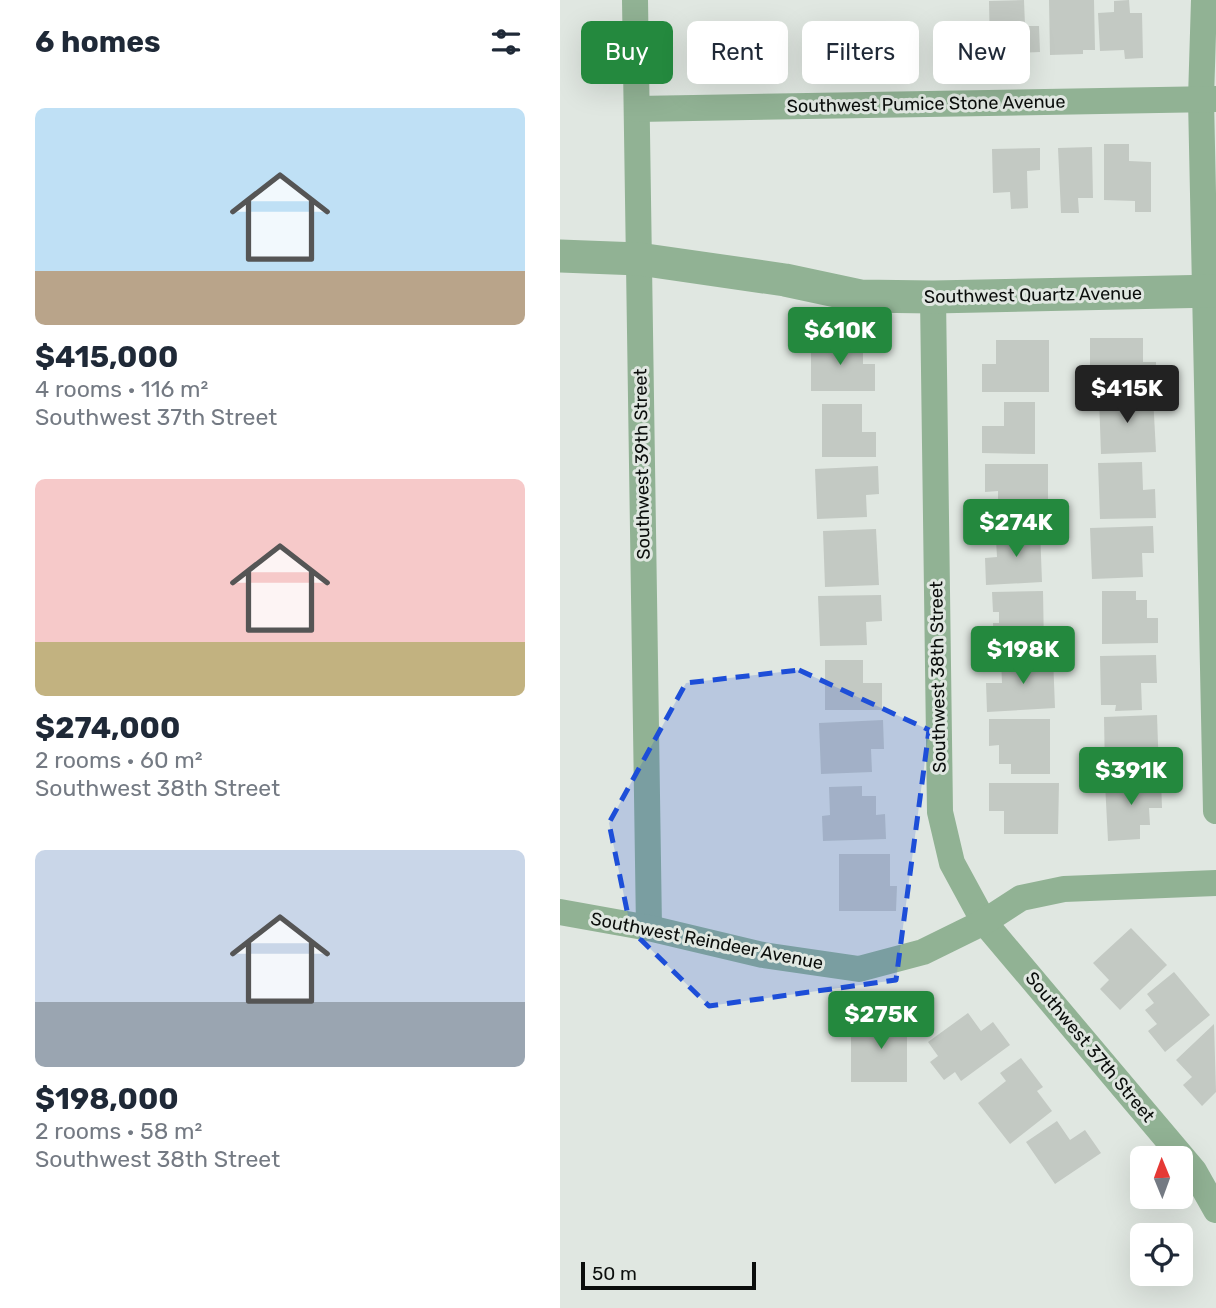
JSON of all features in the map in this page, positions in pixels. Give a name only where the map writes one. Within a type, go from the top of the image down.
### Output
[{"type":"street","name":"Southwest 39th Street","points":[[635,0],[649,928]]},
{"type":"street","points":[[1204,0],[1209,99],[1216,811]]},
{"type":"street","name":"Southwest Pumice Stone Avenue","points":[[637,109],[1209,99]]},
{"type":"street","name":"Southwest Quartz Avenue","points":[[560,256],[639,259],[785,280],[860,296],[933,298],[1211,291]]},
{"type":"street","name":"Southwest 38th Street","points":[[933,298],[940,812],[952,863],[984,922]]},
{"type":"street","name":"Southwest Reindeer Avenue","points":[[560,912],[649,928],[763,955],[859,969],[923,952],[984,922],[1021,898],[1064,889],[1216,883]]},
{"type":"street","name":"Southwest 37th Street","points":[[984,922],[1194,1171],[1216,1210]]},
{"type":"highlighted area","points":[[799,670],[929,730],[896,980],[709,1006],[631,930],[609,823],[686,683]]},
{"type":"building","points":[[1024,0],[1025,21],[989,21],[989,1]]},
{"type":"building","points":[[1049,0],[1094,0],[1095,50],[1083,50],[1083,54],[1050,55]]},
{"type":"building","points":[[1129,0],[1130,13],[1142,13],[1143,58],[1125,59],[1124,50],[1100,51],[1098,13],[1114,12],[1114,1]]},
{"type":"building","points":[[1030,26],[1039,26],[1040,52],[1030,52]]},
{"type":"building","points":[[1104,144],[1129,144],[1129,161],[1151,162],[1151,212],[1135,212],[1135,201],[1104,200]]},
{"type":"building","points":[[1092,147],[1093,198],[1078,198],[1079,213],[1061,213],[1058,148]]},
{"type":"building","points":[[1040,148],[1040,170],[1027,171],[1028,208],[1011,209],[1010,192],[993,193],[992,149]]},
{"type":"building","points":[[1090,338],[1143,338],[1143,362],[1156,362],[1156,387],[1090,387]]},
{"type":"building","points":[[811,340],[863,340],[863,364],[875,364],[875,391],[811,391]]},
{"type":"building","points":[[996,340],[1049,340],[1049,392],[982,392],[982,364],[996,364]]},
{"type":"building","points":[[1153,396],[1156,452],[1101,454],[1099,398]]},
{"type":"building","points":[[1004,402],[1035,402],[1035,454],[982,453],[982,426],[1004,426]]},
{"type":"building","points":[[822,404],[862,404],[862,432],[876,432],[876,457],[822,457]]},
{"type":"building","points":[[1142,462],[1143,490],[1155,489],[1156,518],[1100,519],[1098,463]]},
{"type":"building","points":[[985,464],[1048,464],[1048,516],[998,515],[998,491],[985,492]]},
{"type":"building","points":[[878,466],[879,494],[866,495],[867,517],[817,519],[815,469]]},
{"type":"building","points":[[1153,526],[1154,553],[1142,553],[1143,577],[1092,579],[1090,528]]},
{"type":"building","points":[[876,529],[879,585],[825,587],[823,531]]},
{"type":"building","points":[[1040,529],[1042,582],[986,585],[985,558],[997,557],[996,540],[1009,539],[1008,530]]},
{"type":"building","points":[[1043,591],[1044,648],[994,650],[993,623],[999,623],[999,612],[993,612],[992,592]]},
{"type":"building","points":[[1102,591],[1136,591],[1136,600],[1147,600],[1147,618],[1158,618],[1158,643],[1102,644]]},
{"type":"building","points":[[881,595],[882,621],[866,622],[867,645],[820,646],[818,596]]},
{"type":"building","points":[[1156,655],[1157,683],[1141,683],[1142,710],[1115,711],[1116,705],[1101,705],[1100,656]]},
{"type":"building","points":[[1053,657],[1055,708],[987,712],[986,683],[1002,683],[1001,660]]},
{"type":"building","points":[[825,660],[863,660],[863,683],[882,683],[882,710],[825,710]]},
{"type":"building","points":[[1157,715],[1159,773],[1105,774],[1104,717]]},
{"type":"building","points":[[989,719],[1050,719],[1050,774],[1011,774],[1011,764],[999,764],[999,745],[989,746]]},
{"type":"building","points":[[883,720],[884,749],[871,749],[872,772],[821,774],[819,723]]},
{"type":"building","points":[[1161,780],[1162,808],[1149,808],[1150,825],[1140,825],[1140,839],[1108,841],[1105,783]]},
{"type":"building","points":[[989,783],[1059,783],[1058,834],[1004,834],[1004,811],[989,811]]},
{"type":"building","points":[[862,786],[862,796],[876,796],[876,815],[885,814],[886,839],[823,841],[822,816],[830,815],[829,787]]},
{"type":"building","points":[[839,854],[890,854],[890,886],[897,886],[896,911],[839,911]]},
{"type":"building","points":[[1131,928],[1167,965],[1120,1010],[1100,989],[1109,980],[1093,963]]},
{"type":"building","points":[[1174,972],[1210,1015],[1165,1052],[1148,1031],[1157,1024],[1145,1010],[1154,1003],[1147,994]]},
{"type":"building","points":[[880,1013],[907,1013],[907,1082],[851,1082],[851,1029],[880,1029]]},
{"type":"building","points":[[968,1013],[981,1031],[993,1022],[1010,1045],[961,1081],[955,1072],[944,1080],[930,1062],[938,1056],[928,1042]]},
{"type":"building","points":[[1214,1024],[1216,1092],[1202,1106],[1183,1085],[1192,1077],[1176,1060]]},
{"type":"building","points":[[1021,1058],[1043,1087],[1037,1091],[1052,1111],[1010,1144],[978,1103],[1006,1081],[1000,1073]]},
{"type":"building","points":[[1057,1121],[1070,1140],[1085,1130],[1101,1153],[1055,1184],[1026,1142]]}]
